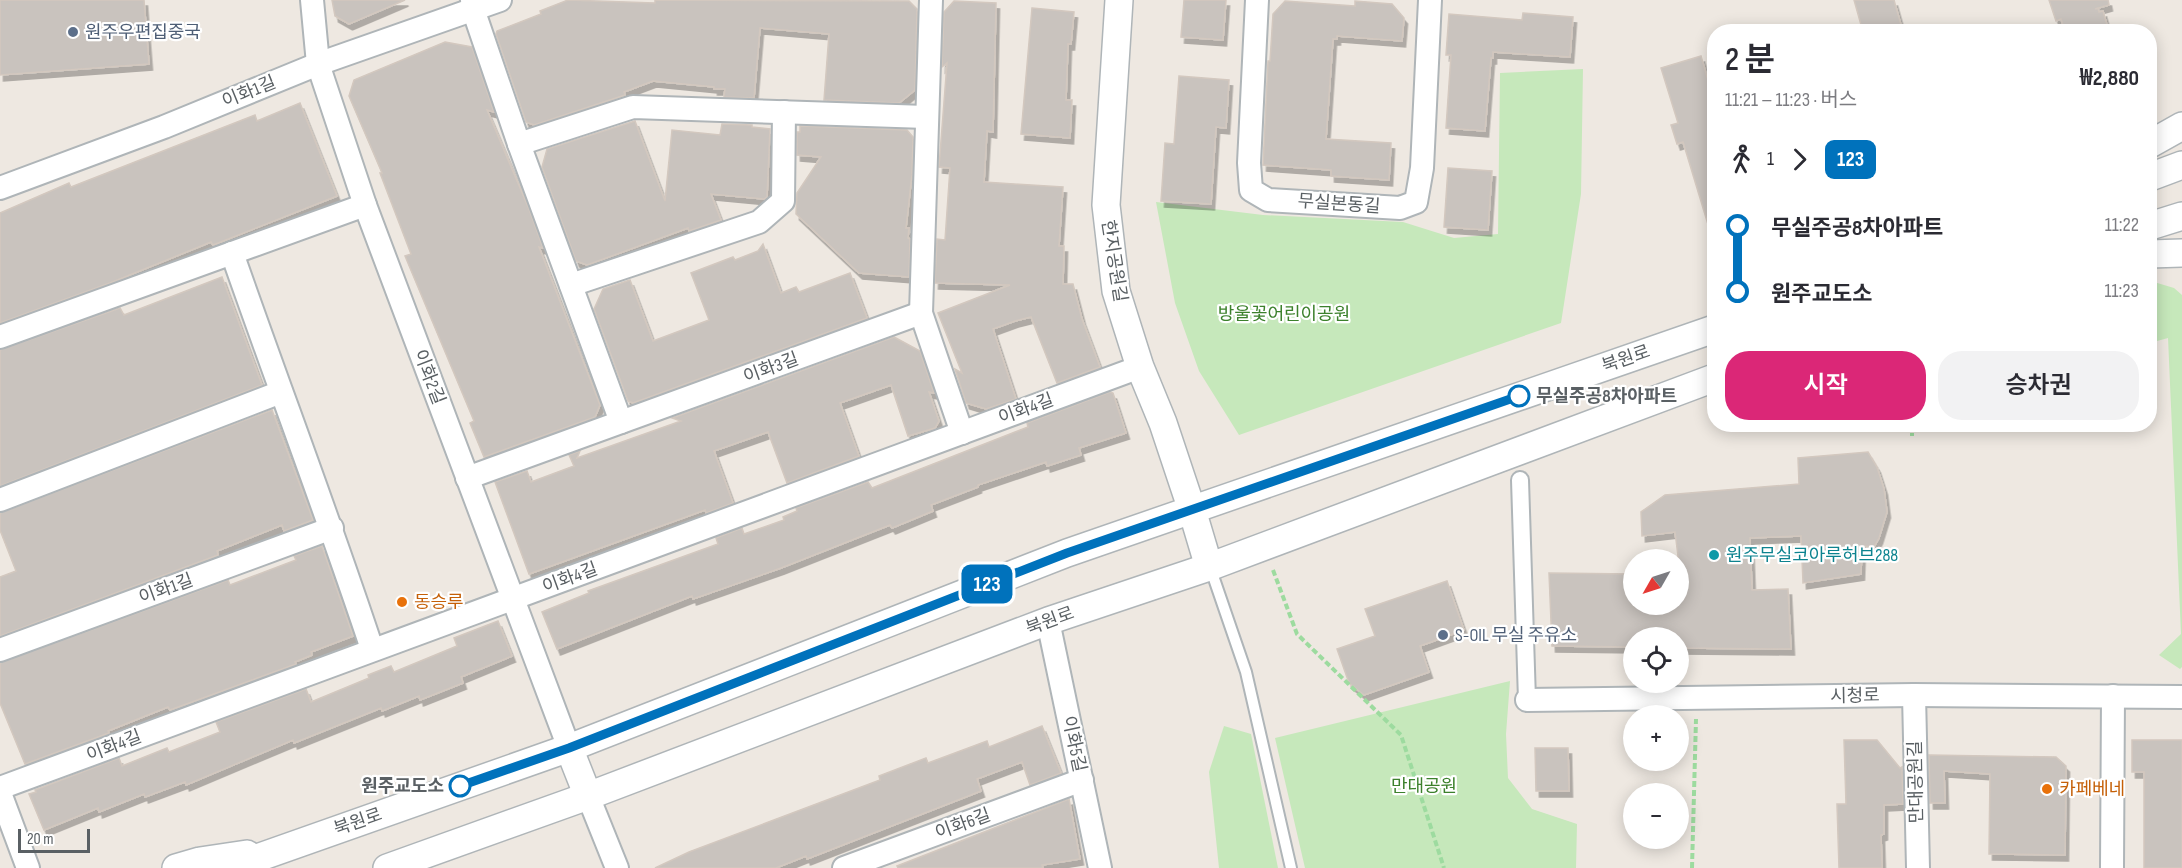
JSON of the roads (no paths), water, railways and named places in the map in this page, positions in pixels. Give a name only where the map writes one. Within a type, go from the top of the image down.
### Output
[{"type":"street","name":"이화2길","points":[[312,0],[318,64],[365,205],[569,748]]},
{"type":"street","name":"이화1길","points":[[0,188],[164,128],[318,64],[472,4],[500,0]]},
{"type":"street","points":[[931,0],[921,313],[962,433]]},
{"type":"street","name":"한지공원길","points":[[1119,0],[1106,206],[1116,291],[1140,367],[1163,423],[1209,567]]},
{"type":"street","name":"무실본동길","points":[[1257,0],[1249,163],[1251,190],[1268,200],[1400,208],[1416,202],[1422,168],[1430,0]]},
{"type":"street","points":[[472,4],[519,144],[621,422]]},
{"type":"street","points":[[519,144],[633,107],[926,117]]},
{"type":"street","points":[[571,285],[759,222],[783,201],[784,112]]},
{"type":"street","points":[[2157,140],[2182,126]]},
{"type":"street","points":[[2157,174],[2182,165]]},
{"type":"street","points":[[0,337],[365,205]]},
{"type":"street","points":[[2157,224],[2182,216]]},
{"type":"street","points":[[232,253],[332,528],[372,649]]},
{"type":"street","points":[[2157,254],[2182,253]]},
{"type":"street","name":"이화3길","points":[[467,478],[921,313]]},
{"type":"street","name":"북원로","points":[[229,868],[569,748],[1067,553],[1707,331]]},
{"type":"street","name":"이화4길","points":[[0,788],[1140,367]]},
{"type":"street","name":"북원로","points":[[387,868],[588,796],[1048,621],[1209,567],[1707,381]]},
{"type":"street","points":[[0,500],[281,392]]},
{"type":"street","points":[[1520,480],[1527,700]]},
{"type":"street","name":"이화1길","points":[[0,650],[332,528]]},
{"type":"street","name":"이화5길","points":[[1048,621],[1100,868]]},
{"type":"street","name":"시청로","points":[[1527,700],[1914,695],[2182,697]]},
{"type":"street","name":"만대공원길","points":[[1914,695],[1918,868]]},
{"type":"street","points":[[2112,868],[2113,696]]},
{"type":"street","points":[[569,748],[618,868]]},
{"type":"street","name":"이화6길","points":[[844,868],[1082,780]]},
{"type":"street","points":[[0,794],[28,868]]},
{"type":"street","name":"북원로","points":[[176,868],[200,861],[287,848]]},
{"type":"lane","points":[[1209,567],[1246,672],[1291,868]]},
{"type":"place","name":"원주우편집중국","points":[[73,32]]},
{"type":"place","name":"무실주공8차아파트","points":[[1519,396]]},
{"type":"place","name":"원주무실코아루허브288","points":[[1714,555]]},
{"type":"place","name":"동승루","points":[[402,602]]},
{"type":"place","name":"S-OIL 무실 주유소","points":[[1443,635]]},
{"type":"place","name":"원주교도소","points":[[460,786]]},
{"type":"place","name":"카페베네","points":[[2047,789]]},
{"type":"park label","name":"방울꽃어린이공원","points":[[1284,314]]},
{"type":"park label","name":"만대공원","points":[[1424,786]]}]
